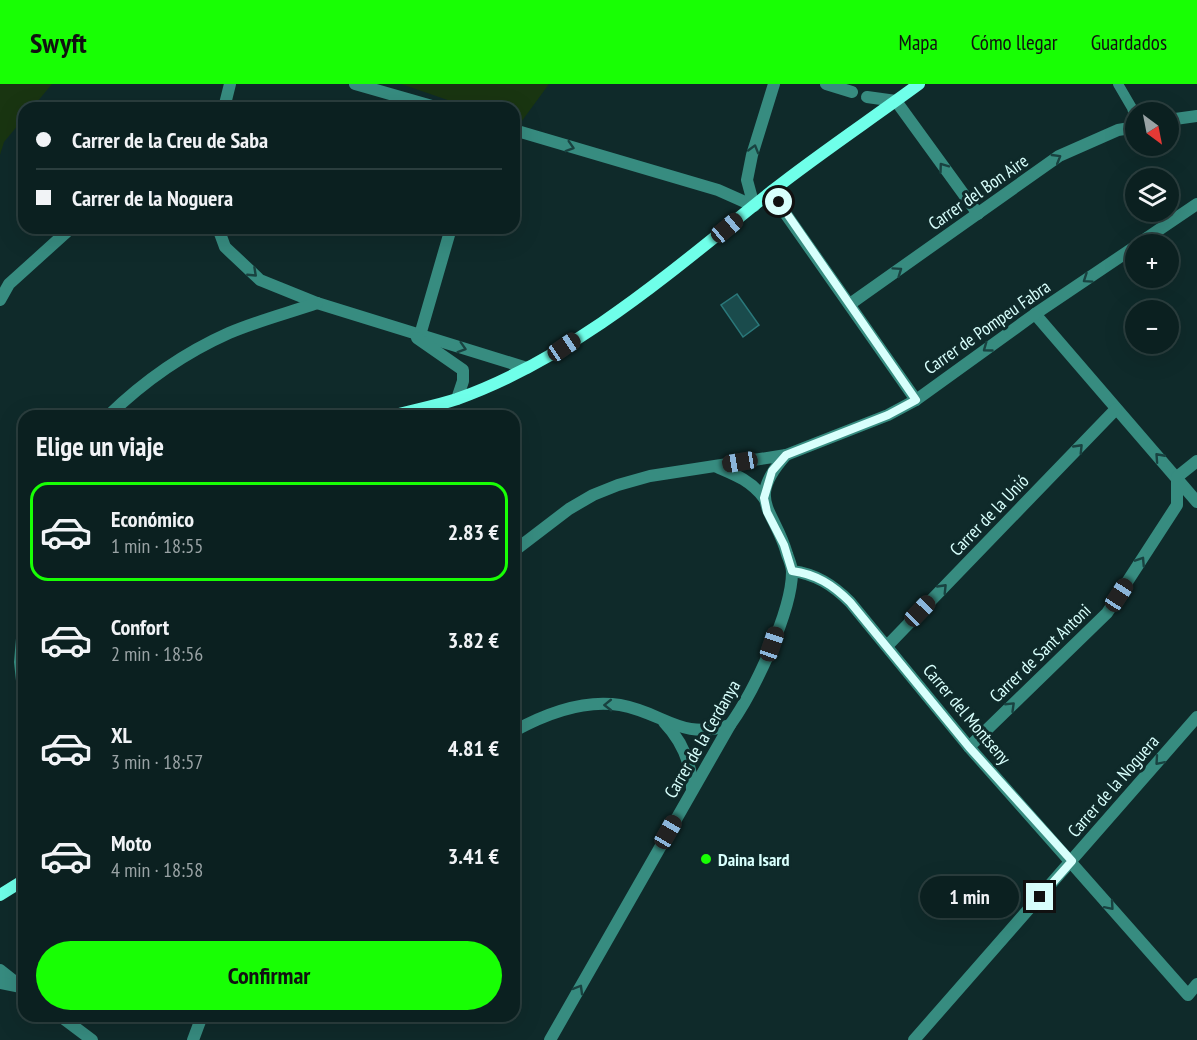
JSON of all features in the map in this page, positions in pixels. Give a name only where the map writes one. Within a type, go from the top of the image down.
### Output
[{"type":"street","points":[[226,102],[230,84]]},
{"type":"street","points":[[355,84],[418,102]]},
{"type":"street","points":[[754,206],[747,180],[752,155],[774,84]]},
{"type":"street","points":[[826,84],[852,92]]},
{"type":"street","points":[[414,410],[457,399],[527,368],[564,347],[660,280],[772,191],[919,84]]},
{"type":"street","points":[[867,97],[896,101],[978,214]]},
{"type":"street","points":[[1179,118],[1197,116]]},
{"type":"street","name":"Carrer del Bon Aire","points":[[850,304],[1059,156],[1125,129]]},
{"type":"street","points":[[520,132],[718,190],[754,206]]},
{"type":"street","points":[[772,191],[916,400]]},
{"type":"street","name":"Carrer de Pompeu Fabra","points":[[1153,234],[1197,204]]},
{"type":"street","points":[[0,300],[9,284],[64,234]]},
{"type":"street","points":[[220,234],[225,247],[260,280],[316,303],[527,368]]},
{"type":"street","points":[[420,335],[449,234]]},
{"type":"street","name":"Carrer de Pompeu Fabra","points":[[520,546],[543,527],[593,495],[650,476],[786,455],[888,415],[916,400],[1035,314],[1125,253]]},
{"type":"street","points":[[115,410],[143,384],[190,353],[231,333],[316,303]]},
{"type":"street","points":[[1035,314],[1197,502]]},
{"type":"street","points":[[406,331],[463,370],[463,381],[457,399]]},
{"type":"street","name":"Carrer de la Unió","points":[[888,645],[1116,409]]},
{"type":"street","points":[[764,498],[772,471],[786,455]]},
{"type":"street","points":[[1177,477],[1197,461]]},
{"type":"street","points":[[716,466],[743,478],[764,498],[767,512],[784,545],[792,571]]},
{"type":"street","name":"Carrer de Sant Antoni","points":[[969,747],[1107,613],[1177,506],[1177,477]]},
{"type":"street","name":"Carrer del Montseny","points":[[792,571],[817,577],[835,588],[888,645],[969,747],[1188,995],[1197,984]]},
{"type":"street","name":"Carrer de la Cerdanya","points":[[550,1040],[730,725],[750,696],[772,644],[788,594],[792,571]]},
{"type":"street","points":[[520,728],[555,712],[602,705],[619,705],[688,730],[701,731],[730,725]]},
{"type":"street","name":"Carrer de la Noguera","points":[[914,1040],[1197,717]]},
{"type":"street","points":[[663,721],[677,736],[685,754],[692,775],[692,791]]},
{"type":"street","points":[[0,895],[18,884]]},
{"type":"street","points":[[0,970],[18,984]]},
{"type":"street","points":[[0,983],[18,987]]},
{"type":"street","points":[[68,1022],[92,1040]]},
{"type":"street","points":[[193,1040],[200,1022]]},
{"type":"lane","points":[[1118,84],[1128,102]]},
{"type":"green space","points":[[0,84],[52,84],[37,102],[18,102],[18,125],[4,142],[0,155]]},
{"type":"green space","points":[[401,84],[549,84],[520,124],[520,102],[454,102]]},
{"type":"building","points":[[737,294],[759,325],[743,337],[721,305]]},
{"type":"place","name":"Daina Isard","points":[[706,859]]},
{"type":"route","points":[[779,202],[916,400],[888,415],[786,455],[772,471],[765,487],[764,498],[767,512],[784,545],[792,571],[817,577],[835,588],[850,602],[888,645],[969,747],[1072,861],[1040,897]]}]
